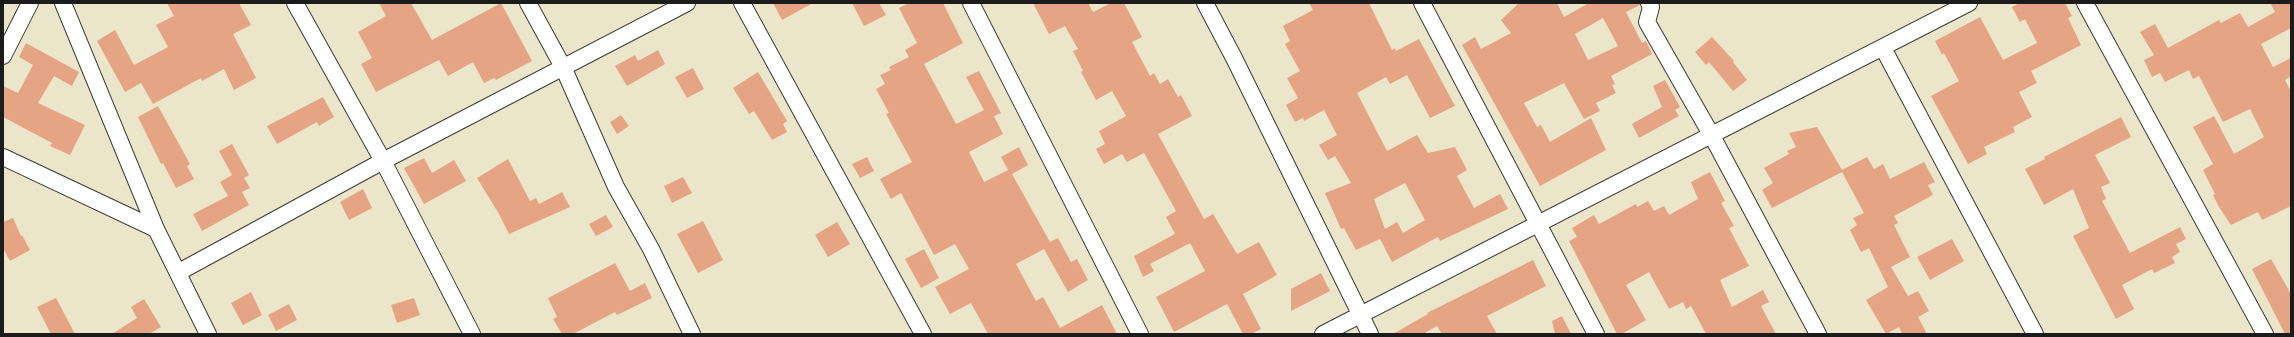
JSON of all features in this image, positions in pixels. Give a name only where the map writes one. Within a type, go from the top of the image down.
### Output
[{"type":"street","points":[[3,56],[30,3]]},
{"type":"street","points":[[295,3],[383,161],[472,334]]},
{"type":"street","points":[[528,3],[563,67],[616,187],[651,249],[692,334]]},
{"type":"street","points":[[179,272],[383,161],[688,3]]},
{"type":"street","points":[[742,3],[923,334]]},
{"type":"street","points":[[971,3],[1140,334]]},
{"type":"street","points":[[1205,3],[1234,58],[1370,334]]},
{"type":"street","points":[[1422,3],[1596,334]]},
{"type":"street","points":[[1649,3],[1651,8],[1647,22],[1712,136],[1818,334]]},
{"type":"street","points":[[1323,334],[1969,3]]},
{"type":"street","points":[[2084,3],[2265,334]]},
{"type":"street","points":[[64,4],[156,229],[179,272],[208,334]]},
{"type":"street","points":[[1883,48],[2035,334]]},
{"type":"street","points":[[3,157],[156,229]]},
{"type":"building","points":[[167,3],[239,3],[251,25],[233,34],[256,78],[234,90],[224,69],[202,81],[201,78],[153,104],[141,83],[125,92],[97,41],[115,30],[134,65],[168,47],[156,25],[174,16]]},
{"type":"building","points":[[379,3],[411,3],[432,40],[501,3],[532,61],[496,80],[494,78],[484,83],[473,62],[448,76],[439,60],[376,92],[361,64],[372,58],[358,32],[386,16]]},
{"type":"building","points":[[773,3],[813,3],[782,20]]},
{"type":"building","points":[[852,3],[879,3],[886,15],[864,26]]},
{"type":"building","points":[[909,3],[943,3],[963,43],[924,64],[956,124],[984,110],[966,77],[979,71],[1001,113],[994,116],[1003,134],[969,152],[984,182],[1008,170],[1001,157],[1019,147],[1028,165],[1012,174],[1050,242],[1058,238],[1071,262],[1077,259],[1088,280],[1068,292],[1044,249],[1016,264],[1036,301],[1043,297],[1060,328],[1102,305],[1117,334],[988,334],[971,303],[950,314],[935,287],[969,269],[955,244],[934,255],[901,193],[891,199],[880,179],[912,162],[886,114],[889,113],[876,89],[885,84],[880,75],[891,70],[889,67],[909,57],[905,50],[917,43],[899,8]]},
{"type":"building","points":[[1033,3],[1088,3],[1093,12],[1111,3],[1124,3],[1142,37],[1132,42],[1150,76],[1154,73],[1160,84],[1168,79],[1178,97],[1181,95],[1192,116],[1158,134],[1204,219],[1213,214],[1237,254],[1259,242],[1277,275],[1243,294],[1261,329],[1251,334],[1243,334],[1227,304],[1174,332],[1156,297],[1205,271],[1190,243],[1150,264],[1154,271],[1143,277],[1134,256],[1175,234],[1166,217],[1176,211],[1144,153],[1127,162],[1122,154],[1104,164],[1096,149],[1105,144],[1099,131],[1126,116],[1112,91],[1096,100],[1081,72],[1083,71],[1073,51],[1078,49],[1065,26],[1049,34]]},
{"type":"building","points":[[1309,3],[1369,3],[1392,50],[1395,48],[1396,51],[1419,39],[1455,106],[1430,118],[1407,75],[1390,84],[1386,77],[1357,93],[1387,151],[1417,135],[1428,153],[1455,147],[1467,170],[1457,176],[1474,208],[1500,194],[1508,209],[1440,241],[1438,237],[1392,262],[1380,239],[1356,250],[1344,228],[1341,229],[1325,193],[1351,183],[1335,156],[1328,160],[1319,145],[1337,135],[1324,110],[1304,121],[1303,118],[1295,122],[1286,105],[1298,98],[1287,78],[1300,71],[1285,44],[1290,41],[1283,26],[1313,10]],"holes":[[[1405,183],[1425,220],[1403,233],[1397,222],[1385,229],[1374,199]]]},
{"type":"building","points":[[1519,3],[1557,3],[1564,17],[1589,3],[1640,3],[1640,5],[1626,12],[1642,43],[1646,41],[1652,54],[1611,76],[1615,84],[1612,85],[1616,93],[1596,103],[1600,111],[1584,119],[1564,83],[1524,103],[1537,127],[1541,125],[1550,142],[1591,118],[1606,150],[1540,186],[1462,45],[1475,37],[1481,49],[1511,33],[1501,20]],"holes":[[[1603,18],[1618,46],[1588,60],[1575,34]]]},
{"type":"building","points":[[2020,3],[2065,3],[2072,16],[2068,18],[2081,45],[2031,71],[2037,83],[2019,92],[2032,117],[2013,127],[2015,132],[1984,147],[1987,154],[1968,164],[1931,96],[1959,81],[1944,53],[1942,55],[1935,41],[1980,17],[2003,60],[2037,43],[2025,19],[2020,22],[2012,7]]},
{"type":"building","points":[[2270,3],[2291,3],[2291,28],[2261,44],[2273,67],[2291,58],[2291,76],[2285,80],[2291,92],[2291,206],[2262,220],[2258,212],[2231,225],[2219,207],[2213,195],[2215,194],[2203,170],[2213,164],[2193,127],[2214,116],[2234,154],[2264,137],[2250,109],[2223,122],[2199,76],[2193,79],[2189,70],[2165,82],[2160,73],[2152,77],[2144,60],[2154,55],[2140,32],[2155,24],[2168,48],[2219,20],[2221,23],[2240,13],[2248,27],[2275,12]]},
{"type":"building","points":[[1712,37],[1734,61],[1733,62],[1747,80],[1733,91],[1709,62],[1706,65],[1695,52]]},
{"type":"building","points":[[26,43],[79,72],[72,86],[54,76],[38,103],[85,125],[70,155],[50,146],[52,143],[3,117],[3,86],[18,93],[33,65],[19,57]]},
{"type":"building","points":[[658,50],[665,64],[627,86],[615,66],[635,55],[638,61]]},
{"type":"building","points":[[693,68],[704,89],[687,98],[675,77]]},
{"type":"building","points":[[758,72],[787,121],[783,124],[787,132],[772,140],[754,111],[749,114],[733,88]]},
{"type":"building","points":[[1665,80],[1680,107],[1675,110],[1679,116],[1639,138],[1632,124],[1662,107],[1653,86]]},
{"type":"building","points":[[323,97],[334,117],[319,126],[317,122],[277,144],[267,126]]},
{"type":"building","points":[[158,106],[190,164],[187,166],[194,179],[176,188],[163,163],[161,164],[138,117]]},
{"type":"building","points":[[621,115],[629,126],[617,134],[610,122]]},
{"type":"building","points":[[2121,117],[2131,137],[2095,155],[2110,183],[2101,187],[2106,199],[2102,201],[2130,253],[2180,227],[2186,239],[2176,244],[2180,252],[2172,257],[2175,263],[2154,273],[2152,269],[2122,285],[2134,309],[2116,319],[2073,236],[2089,228],[2073,189],[2044,205],[2025,169],[2045,159],[2044,157]]},
{"type":"building","points":[[1817,127],[1842,170],[1867,157],[1874,169],[1883,164],[1890,179],[1924,162],[1935,182],[1928,185],[1933,195],[1894,216],[1898,223],[1894,225],[1910,257],[1891,267],[1908,296],[1918,291],[1929,311],[1918,317],[1927,334],[1902,334],[1899,327],[1886,334],[1866,300],[1888,287],[1869,248],[1861,252],[1850,230],[1857,225],[1853,218],[1864,213],[1842,172],[1772,208],[1762,190],[1773,183],[1764,168],[1789,154],[1787,151],[1796,147],[1789,133]]},
{"type":"building","points":[[232,144],[249,175],[244,178],[250,188],[242,192],[249,205],[202,231],[193,214],[228,196],[220,182],[232,175],[219,151]]},
{"type":"building","points":[[867,157],[874,171],[860,178],[852,164]]},
{"type":"building","points":[[424,158],[432,173],[454,160],[466,181],[424,204],[404,168]]},
{"type":"building","points":[[508,159],[530,201],[536,198],[539,204],[562,192],[570,207],[509,234],[499,214],[477,178]]},
{"type":"building","points":[[1710,172],[1725,201],[1721,203],[1734,226],[1729,228],[1749,266],[1720,280],[1732,307],[1763,290],[1769,302],[1761,306],[1776,334],[1706,334],[1691,306],[1686,309],[1683,302],[1669,309],[1649,272],[1626,285],[1646,320],[1622,334],[1617,334],[1569,241],[1577,237],[1572,228],[1594,215],[1599,224],[1636,204],[1637,207],[1648,201],[1654,211],[1664,206],[1669,215],[1698,199],[1691,182]]},
{"type":"building","points":[[683,177],[692,193],[672,203],[664,186]]},
{"type":"building","points":[[363,189],[372,208],[349,220],[340,202]]},
{"type":"building","points":[[606,215],[613,227],[596,236],[589,224]]},
{"type":"building","points":[[13,218],[21,236],[22,235],[30,250],[10,261],[3,248],[3,222]]},
{"type":"building","points":[[703,221],[723,260],[698,273],[677,234]]},
{"type":"building","points":[[837,222],[850,244],[828,257],[815,235]]},
{"type":"building","points":[[1952,239],[1964,261],[1930,280],[1917,257]]},
{"type":"building","points":[[924,249],[939,278],[921,288],[905,259]]},
{"type":"building","points":[[2271,259],[2291,294],[2291,334],[2285,334],[2252,269]]},
{"type":"building","points":[[1533,260],[1546,286],[1487,316],[1497,334],[1442,334],[1437,326],[1423,334],[1393,334],[1428,314],[1427,313]]},
{"type":"building","points":[[615,263],[630,291],[645,283],[652,298],[617,315],[615,312],[573,334],[562,334],[553,319],[557,317],[548,298]]},
{"type":"building","points":[[1321,273],[1330,291],[1291,311],[1291,289]]},
{"type":"building","points":[[251,292],[262,315],[243,325],[231,303]]},
{"type":"building","points":[[56,298],[75,334],[51,334],[37,307]]},
{"type":"building","points":[[414,298],[420,315],[397,323],[391,305]]},
{"type":"building","points":[[144,299],[161,327],[149,334],[112,334],[137,318],[131,307]]},
{"type":"building","points":[[289,304],[297,320],[276,331],[268,315]]},
{"type":"building","points":[[1562,316],[1571,334],[1555,334],[1552,321]]}]
